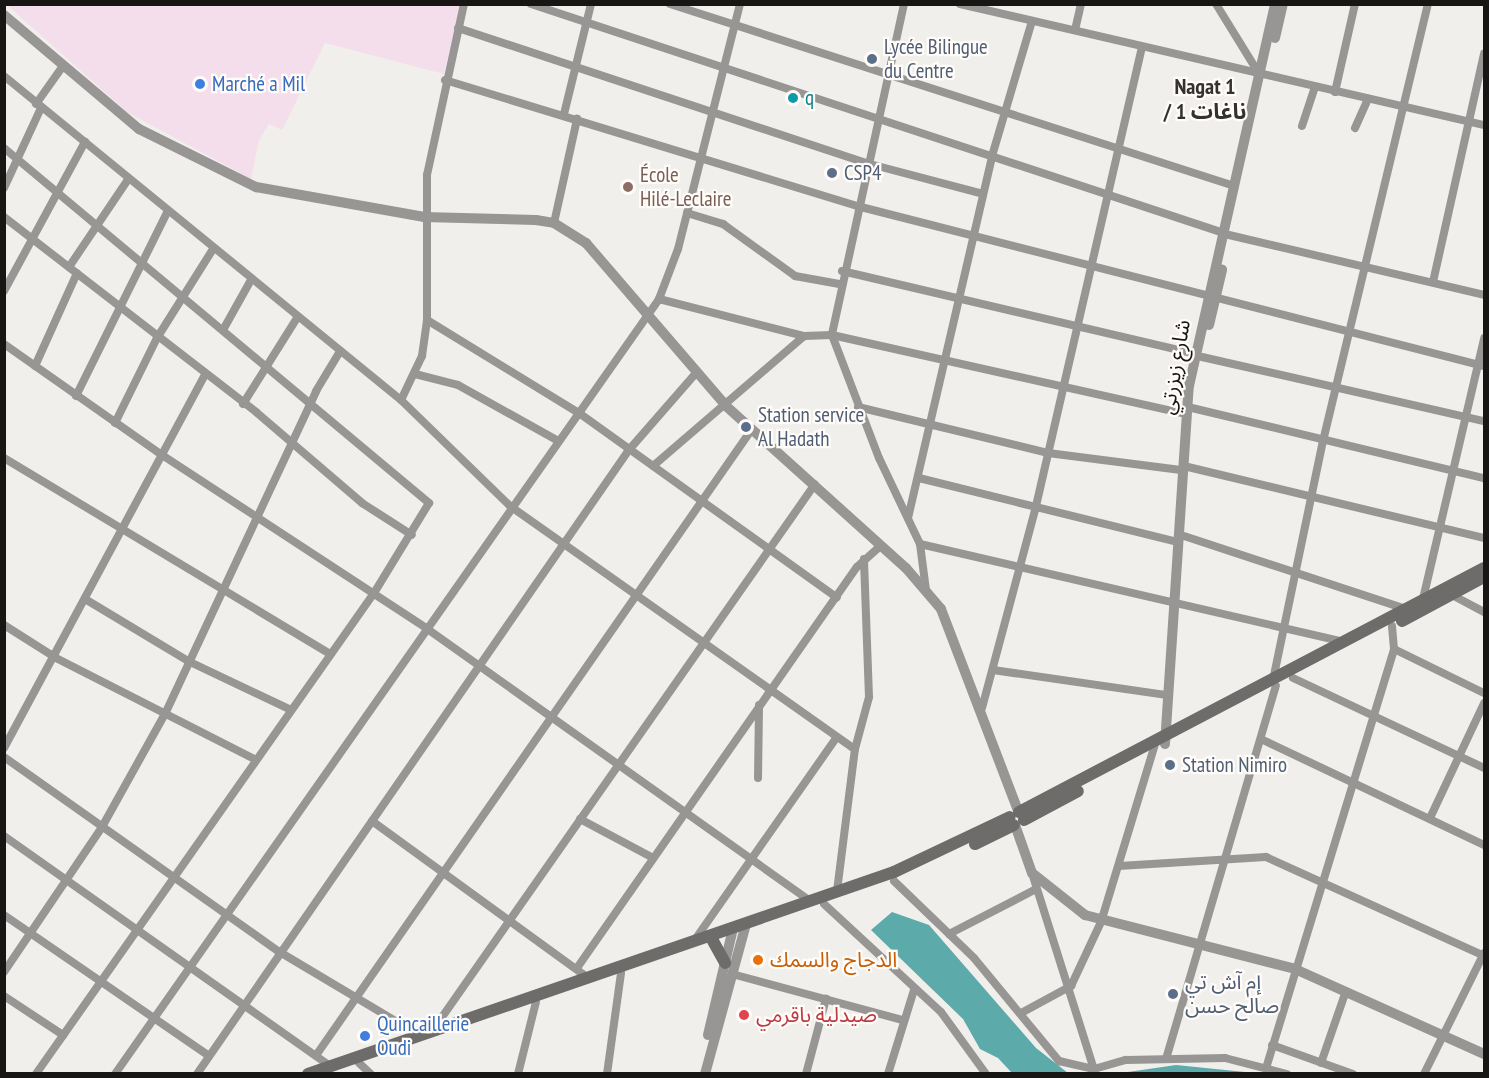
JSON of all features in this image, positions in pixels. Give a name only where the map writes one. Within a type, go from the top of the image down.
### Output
[{"type":"main road","points":[[330,1070],[433,1030],[693,942],[894,881],[1274,684],[1423,599],[1485,568]]},
{"type":"main road","points":[[1274,684],[1293,678],[1485,577]]},
{"type":"main road","points":[[308,1074],[359,1063],[713,941],[809,900],[933,857],[1017,819]]},
{"type":"main road","points":[[713,941],[729,968]]},
{"type":"street","points":[[401,400],[415,374],[427,320],[424,217],[446,80],[464,4]]},
{"type":"street","points":[[531,4],[1226,234],[1485,295]]},
{"type":"street","points":[[564,114],[591,4]]},
{"type":"street","points":[[670,4],[886,77],[1118,146],[1234,186]]},
{"type":"street","points":[[115,1074],[510,506],[659,299],[703,159],[740,4]]},
{"type":"street","points":[[904,4],[839,284],[832,334],[858,407],[920,544],[927,590]]},
{"type":"street","points":[[960,4],[1142,48],[1485,125]]},
{"type":"street","points":[[1075,30],[1081,4]]},
{"type":"street","points":[[1216,4],[1262,74]]},
{"type":"street","name":"شارع زيزرتي","points":[[1164,741],[1189,411],[1275,4]]},
{"type":"street","name":"شارع زيزرتي","points":[[1226,234],[1234,186],[1262,74],[1283,4]]},
{"type":"street","points":[[1335,92],[1355,4]]},
{"type":"street","points":[[1166,1059],[1196,946],[1263,740],[1282,627],[1323,441],[1351,334],[1428,4]]},
{"type":"street","points":[[4,15],[139,129],[240,181],[304,199],[424,217],[554,224],[598,254],[726,406],[815,484],[927,590],[951,625],[982,708],[1017,819],[1036,889],[1071,986],[1095,1071]]},
{"type":"street","points":[[908,518],[932,424],[992,156],[1032,21]]},
{"type":"street","points":[[458,28],[866,163],[983,194]]},
{"type":"street","points":[[982,708],[1036,506],[1106,195],[1142,48]]},
{"type":"street","points":[[1433,282],[1485,54]]},
{"type":"street","points":[[4,188],[39,106],[63,66]]},
{"type":"street","points":[[4,76],[339,353],[401,400],[510,506],[769,691],[855,749]]},
{"type":"street","points":[[446,80],[564,114],[857,206],[1089,269],[1481,366]]},
{"type":"street","points":[[1302,126],[1315,87]]},
{"type":"street","points":[[1355,128],[1368,99]]},
{"type":"street","points":[[554,224],[577,119]]},
{"type":"street","points":[[4,291],[36,241],[85,142]]},
{"type":"street","points":[[4,148],[312,406],[427,498],[429,508],[374,593],[329,652],[36,1074]]},
{"type":"street","points":[[69,267],[99,227],[129,178]]},
{"type":"street","points":[[76,396],[140,261],[168,211]]},
{"type":"street","points":[[687,213],[723,224],[795,276],[839,284]]},
{"type":"street","points":[[4,217],[243,404],[362,504],[412,535]]},
{"type":"street","points":[[115,423],[157,338],[213,249]]},
{"type":"street","points":[[842,271],[1485,421]]},
{"type":"street","points":[[35,366],[77,273]]},
{"type":"street","points":[[224,330],[251,280]]},
{"type":"street","points":[[659,299],[804,336],[832,334],[1063,388],[1189,411],[1485,478]]},
{"type":"street","points":[[243,404],[297,318]]},
{"type":"street","points":[[427,320],[579,412],[628,451],[769,547],[837,598]]},
{"type":"street","points":[[653,466],[726,406],[804,336]]},
{"type":"street","points":[[1423,599],[1465,417],[1481,366],[1485,338]]},
{"type":"street","points":[[4,344],[162,455],[426,628],[617,764],[753,857],[809,900]]},
{"type":"street","points":[[4,972],[102,827],[165,714],[291,444],[339,353]]},
{"type":"street","points":[[197,1074],[278,951],[372,821],[628,451],[696,373]]},
{"type":"street","points":[[415,374],[458,385],[558,441]]},
{"type":"street","points":[[4,748],[56,658],[120,531],[204,375]]},
{"type":"street","points":[[858,407],[1048,453],[1185,469],[1311,496],[1485,538]]},
{"type":"street","points":[[317,1054],[354,997],[752,429]]},
{"type":"street","points":[[4,458],[120,531],[329,652]]},
{"type":"street","points":[[919,478],[1181,539],[1294,572],[1406,609]]},
{"type":"street","points":[[433,1030],[815,484]]},
{"type":"street","points":[[920,544],[1346,642]]},
{"type":"street","points":[[577,968],[759,704],[864,559],[879,546]]},
{"type":"street","points":[[837,891],[855,749],[869,697],[864,559]]},
{"type":"street","points":[[1452,595],[1485,612]]},
{"type":"street","points":[[85,599],[190,662],[289,709]]},
{"type":"street","name":"شارع زيزرتي","points":[[1164,741],[1176,603]]},
{"type":"street","points":[[4,625],[56,658],[254,759]]},
{"type":"street","points":[[1267,1065],[1320,882],[1394,650],[1392,626]]},
{"type":"street","points":[[1394,650],[1485,693]]},
{"type":"street","points":[[993,670],[1167,695]]},
{"type":"street","points":[[1293,678],[1485,768]]},
{"type":"street","points":[[758,778],[759,704]]},
{"type":"street","points":[[1430,818],[1485,704]]},
{"type":"street","points":[[693,942],[837,737]]},
{"type":"street","points":[[1263,740],[1485,845]]},
{"type":"street","points":[[1023,1012],[1071,986],[1101,922],[1164,741]]},
{"type":"street","points":[[4,757],[173,874],[278,951],[419,1035]]},
{"type":"street","points":[[580,819],[653,858]]},
{"type":"street","points":[[372,821],[577,968],[587,978]]},
{"type":"street","points":[[4,836],[138,926],[317,1054],[330,1070]]},
{"type":"street","points":[[1119,866],[1266,857],[1484,955],[1424,1074]]},
{"type":"street","points":[[1032,873],[1061,902],[1101,922],[1294,969],[1485,1054]]},
{"type":"street","points":[[894,881],[949,934],[1023,1012],[1059,1061],[1095,1071],[1166,1059],[1225,1058],[1267,1065],[1287,1074]]},
{"type":"street","points":[[949,934],[1036,889]]},
{"type":"street","points":[[824,904],[963,1036],[986,1074]]},
{"type":"street","points":[[4,915],[100,980],[152,1019],[208,1055]]},
{"type":"street","points":[[705,1074],[739,929]]},
{"type":"street","points":[[729,968],[902,1020]]},
{"type":"street","points":[[698,1074],[729,968]]},
{"type":"street","points":[[607,1074],[621,972]]},
{"type":"street","points":[[888,1074],[902,1020],[914,990]]},
{"type":"street","points":[[1321,1063],[1346,992]]},
{"type":"street","points":[[4,996],[63,1035]]},
{"type":"street","points":[[806,1074],[826,999]]},
{"type":"street","points":[[518,1074],[536,1002]]},
{"type":"street","points":[[1272,1045],[1353,1074]]},
{"type":"street","points":[[359,1063],[370,1074]]},
{"type":"shaded area","name":"Marché a Mil","points":[[7,5],[460,5],[444,74],[325,43],[282,130],[269,124],[259,140],[251,179],[127,112]]},
{"type":"water","points":[[892,912],[929,925],[1036,1048],[1068,1073],[1012,1073],[998,1058],[980,1049],[963,1019],[871,930]]},
{"type":"water","points":[[1176,1065],[1255,1073],[1121,1073]]},
{"type":"place","name":"Lycée Bilingue du Centre","points":[[872,59]]},
{"type":"place","name":"Marché a Mil","points":[[200,84]]},
{"type":"place","name":"q","points":[[793,98]]},
{"type":"place","name":"CSP4","points":[[832,173]]},
{"type":"place","name":"École Hilé-Leclaire","points":[[628,187]]},
{"type":"place","name":"Station service Al Hadath","points":[[746,427]]},
{"type":"place","name":"Station Nimiro","points":[[1170,765]]},
{"type":"place","name":"الدجاج والسمك","points":[[758,960]]},
{"type":"place","name":"إم آش تي صالح حسن","points":[[1173,994]]},
{"type":"place","name":"صيدلية باقرمي","points":[[744,1015]]},
{"type":"place","name":"Quincaillerie Oudi","points":[[365,1036]]},
{"type":"district","name":"Nagat 1 / ناغات 1","points":[[1205,98]]}]
